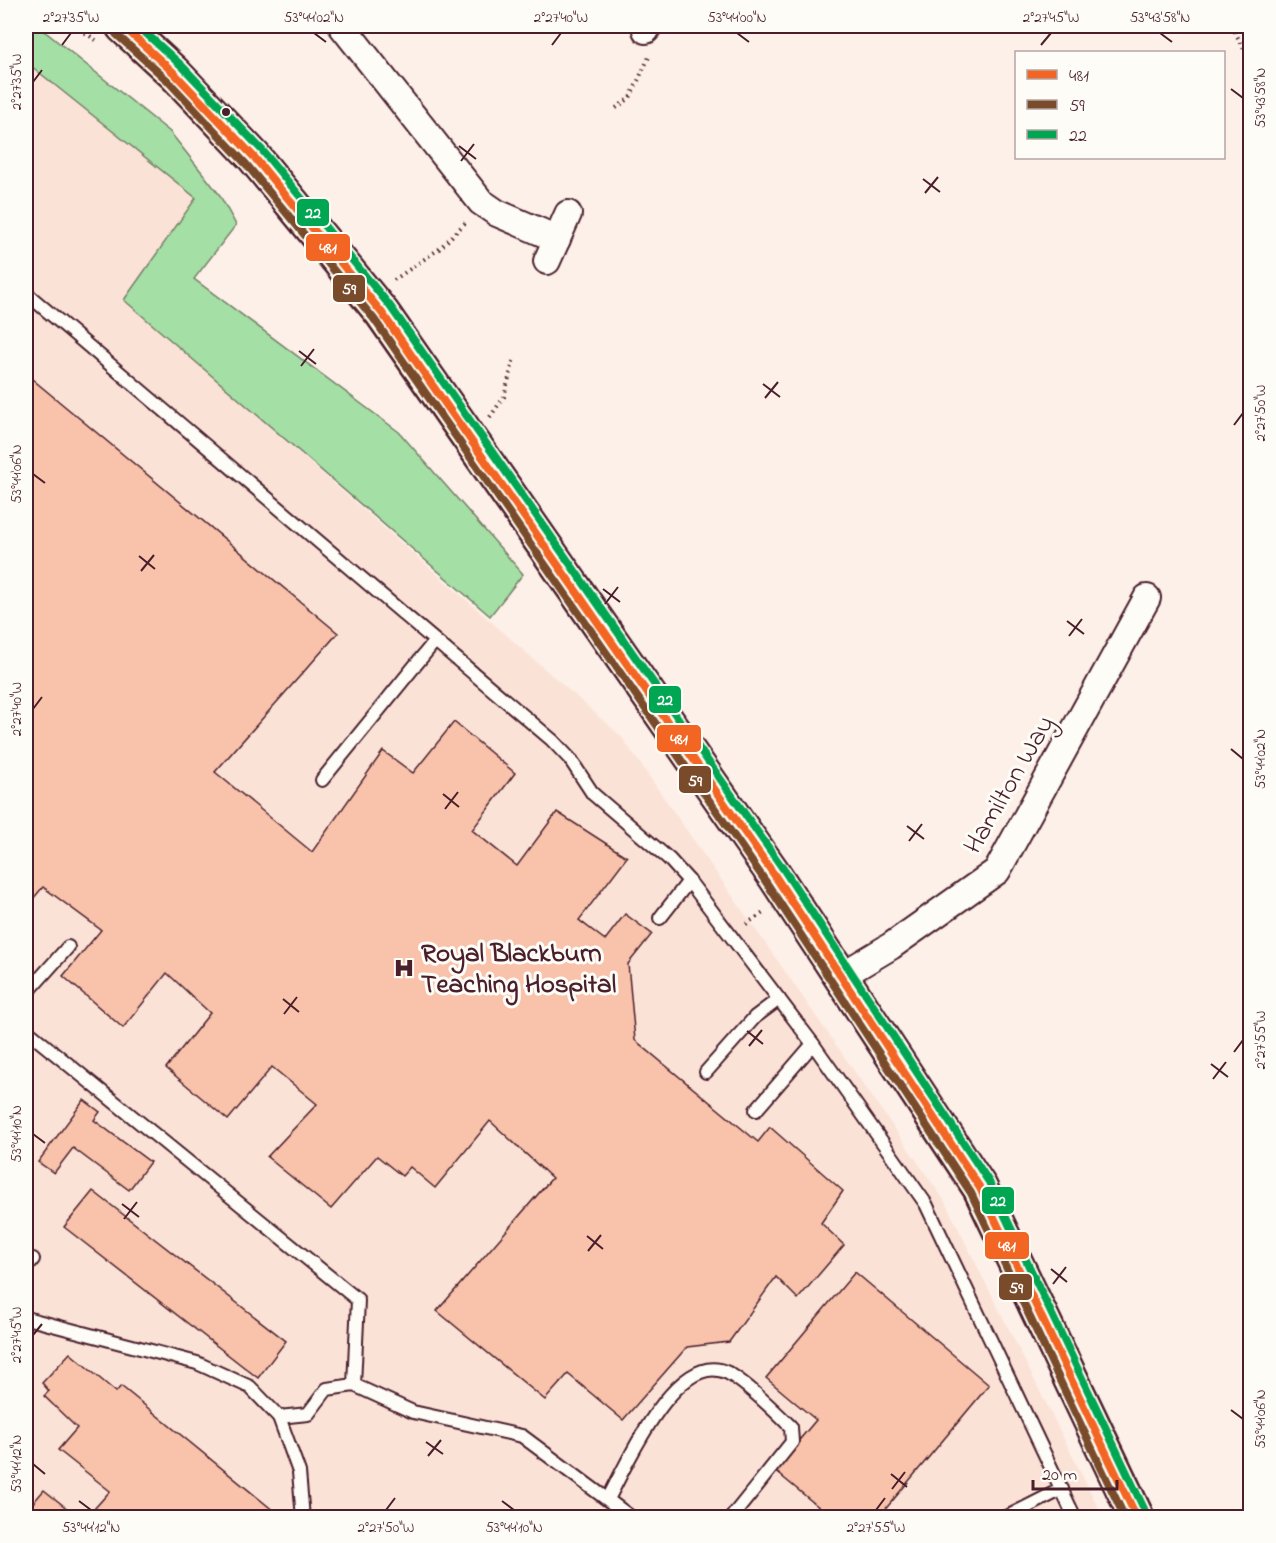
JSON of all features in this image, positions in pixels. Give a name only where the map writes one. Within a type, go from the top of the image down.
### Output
[{"type":"highway","points":[[123,26],[183,81],[247,149],[368,297],[761,856],[980,1188],[1137,1518]]},
{"type":"street","points":[[342,26],[481,202],[552,250],[568,214]]},
{"type":"street","name":"Hamilton Way","points":[[841,975],[891,946],[997,871],[1147,598]]},
{"type":"lane","points":[[26,294],[552,740],[570,759],[593,794],[669,859],[690,881],[813,1044],[926,1204],[1075,1518]]},
{"type":"lane","points":[[322,780],[435,641]]},
{"type":"lane","points":[[660,918],[690,881]]},
{"type":"lane","points":[[26,994],[68,947]]},
{"type":"lane","points":[[706,1072],[755,1017],[779,999]]},
{"type":"lane","points":[[26,1030],[358,1300],[354,1385]]},
{"type":"lane","points":[[756,1110],[813,1044]]},
{"type":"lane","points":[[26,1318],[197,1363],[250,1387],[279,1417],[299,1472],[303,1518]]},
{"type":"lane","points":[[608,1499],[668,1394],[686,1379],[709,1371],[727,1372],[790,1427],[792,1442],[731,1518]]},
{"type":"lane","points":[[279,1417],[308,1414],[327,1389],[354,1385],[412,1412],[522,1436],[632,1518]]},
{"type":"lane","points":[[1008,1517],[1062,1489]]},
{"type":"path","points":[[1232,26],[1251,61]]},
{"type":"path","points":[[616,108],[630,98],[653,47],[647,28]]},
{"type":"path","points":[[368,297],[439,249],[454,236],[481,202]]},
{"type":"path","points":[[489,419],[504,397],[514,358]]},
{"type":"shaded area","name":"Royal Blackburn Teaching Hospital","points":[[26,62],[196,198],[125,300],[621,736],[944,1200],[1103,1517],[26,1517]]},
{"type":"green space","points":[[26,26],[38,26],[170,132],[219,194],[236,225],[194,279],[399,432],[523,574],[490,616],[124,300],[196,198],[26,62]]},
{"type":"building","name":"Royal Blackburn Teaching Hospital","points":[[26,374],[338,633],[215,772],[312,852],[383,751],[413,773],[454,722],[515,773],[472,830],[517,866],[557,812],[627,857],[579,920],[605,940],[625,914],[652,934],[628,964],[635,1040],[758,1142],[770,1127],[843,1191],[821,1223],[844,1245],[798,1299],[776,1277],[729,1342],[687,1347],[623,1420],[568,1374],[545,1400],[437,1311],[552,1178],[490,1121],[435,1188],[410,1167],[402,1176],[377,1156],[331,1209],[267,1157],[317,1104],[272,1067],[228,1120],[166,1068],[210,1013],[167,973],[123,1028],[63,976],[101,930],[43,887],[26,907]]},
{"type":"building","points":[[84,1100],[100,1112],[94,1120],[150,1162],[129,1190],[73,1148],[54,1173],[38,1162]]},
{"type":"building","points":[[93,1191],[286,1341],[258,1378],[64,1227]]},
{"type":"building","points":[[855,1272],[989,1385],[878,1518],[832,1518],[774,1470],[816,1420],[766,1378]]},
{"type":"building","points":[[70,1353],[116,1392],[121,1386],[274,1511],[268,1518],[86,1518],[110,1491],[58,1450],[77,1428],[44,1396],[49,1391],[42,1383]]},
{"type":"building","points":[[44,1490],[79,1518],[26,1518],[26,1511]]},
{"type":"transit line","name":"481","points":[[123,26],[174,73],[254,157],[382,313],[775,876],[980,1188],[1137,1518]]},
{"type":"transit line","name":"22","points":[[138,26],[182,66],[262,150],[390,306],[784,870],[989,1182],[1146,1513]]},
{"type":"transit line","name":"59","points":[[116,34],[167,80],[246,164],[374,319],[766,882],[971,1193],[1125,1518]]},
{"type":"place","name":"Royal Blackburn Teaching Hospital","points":[[404,968]]}]
